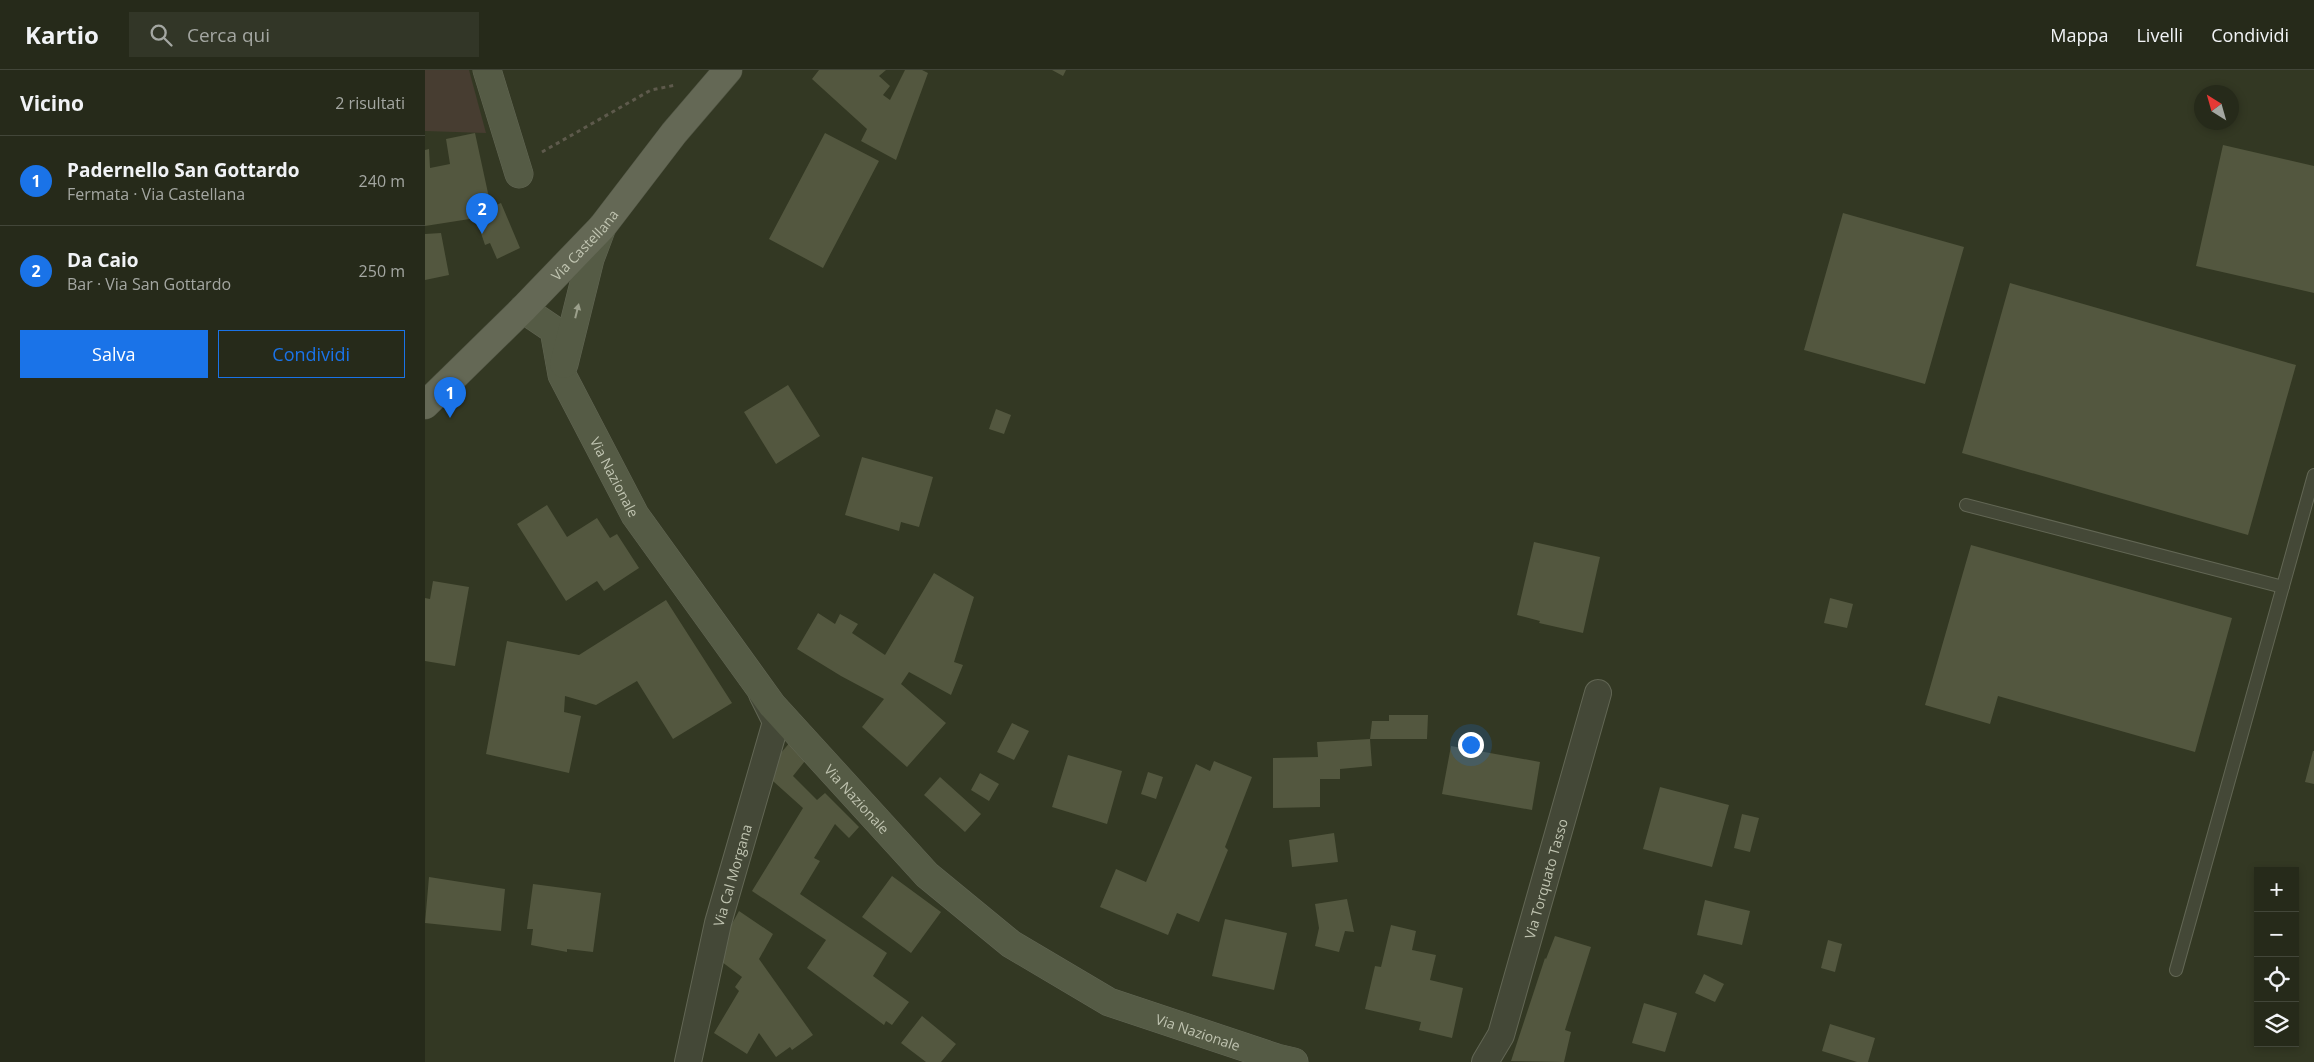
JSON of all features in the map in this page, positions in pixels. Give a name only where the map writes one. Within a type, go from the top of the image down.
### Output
[{"type":"main road","name":"Via Castellana","points":[[425,405],[523,309],[602,227],[675,133],[728,70]]},
{"type":"street","points":[[487,70],[516,165]]},
{"type":"street","points":[[562,375],[590,259],[602,227]]},
{"type":"street","name":"Via Nazionale","points":[[523,309],[554,330],[562,375],[635,515],[761,691],[927,875],[1011,944],[1109,1002],[1294,1062]]},
{"type":"street","name":"Via Cal Morgana","points":[[688,1062],[718,923],[775,722],[761,691]]},
{"type":"street","name":"Via Torquato Tasso","points":[[1485,1062],[1501,1036],[1598,692]]},
{"type":"lane","points":[[2176,970],[2314,476]]},
{"type":"lane","points":[[1966,505],[2283,587]]},
{"type":"path","points":[[516,165],[651,90],[676,84],[679,90]]},
{"type":"shaded area","points":[[425,70],[469,70],[486,133],[425,131]]},
{"type":"building","points":[[819,70],[886,70],[879,76],[890,86],[883,95],[890,100],[905,70],[922,70],[928,73],[896,160],[861,141],[867,129],[812,79]]},
{"type":"building","points":[[1052,70],[1066,70],[1063,76]]},
{"type":"building","points":[[475,133],[491,207],[501,203],[520,248],[497,259],[490,243],[485,245],[476,218],[425,226],[425,150],[429,149],[430,168],[450,164],[446,139]]},
{"type":"building","points":[[825,133],[879,161],[823,268],[769,239]]},
{"type":"building","points":[[2223,145],[2314,166],[2314,293],[2196,266]]},
{"type":"building","points":[[1843,213],[1964,247],[1925,384],[1804,350]]},
{"type":"building","points":[[441,233],[449,275],[425,280],[425,234]]},
{"type":"building","points":[[2010,283],[2296,365],[2248,535],[1962,453]]},
{"type":"building","points":[[788,385],[820,436],[776,464],[744,412]]},
{"type":"building","points":[[996,409],[1011,415],[1004,434],[989,429]]},
{"type":"building","points":[[862,457],[933,477],[919,527],[901,522],[899,531],[845,515]]},
{"type":"building","points":[[547,505],[567,537],[597,518],[610,538],[617,534],[639,568],[604,591],[597,581],[566,601],[517,524]]},
{"type":"building","points":[[1534,542],[1600,557],[1583,633],[1539,623],[1540,621],[1517,615]]},
{"type":"building","points":[[1971,545],[2232,618],[2195,752],[1998,696],[1990,724],[1925,705]]},
{"type":"building","points":[[934,573],[974,597],[954,662],[963,665],[951,695],[909,672],[901,684],[946,723],[907,767],[862,727],[884,699],[797,649],[818,613],[835,624],[840,614],[858,624],[852,633],[885,655]]},
{"type":"building","points":[[433,581],[469,587],[455,666],[425,661],[425,598],[430,599]]},
{"type":"building","points":[[1830,598],[1853,604],[1847,628],[1824,623]]},
{"type":"building","points":[[666,600],[732,703],[673,739],[637,681],[596,705],[565,696],[564,712],[581,716],[569,773],[486,754],[507,641],[579,655]]},
{"type":"building","points":[[1389,715],[1428,715],[1427,739],[1370,739],[1372,721],[1389,721]]},
{"type":"building","points":[[1012,723],[1029,731],[1014,760],[997,752]]},
{"type":"building","points":[[1370,739],[1372,766],[1340,769],[1340,779],[1320,779],[1320,807],[1273,808],[1273,758],[1318,757],[1317,742]]},
{"type":"building","points":[[791,741],[809,756],[793,776],[817,800],[825,793],[859,827],[849,838],[835,824],[814,858],[820,861],[800,894],[887,953],[873,976],[909,1002],[892,1025],[886,1021],[884,1025],[807,968],[826,940],[752,891],[803,808],[764,773]]},
{"type":"building","points":[[1451,746],[1540,762],[1532,810],[1442,794]]},
{"type":"building","points":[[2314,751],[2314,784],[2305,782]]},
{"type":"building","points":[[1068,755],[1122,771],[1107,824],[1052,807]]},
{"type":"building","points":[[1214,761],[1252,777],[1225,847],[1228,850],[1199,922],[1177,913],[1168,935],[1100,907],[1116,869],[1146,882],[1196,764],[1210,771]]},
{"type":"building","points":[[1148,772],[1163,777],[1156,799],[1141,794]]},
{"type":"building","points":[[980,773],[999,784],[989,801],[971,790]]},
{"type":"building","points":[[940,777],[981,814],[965,832],[924,795]]},
{"type":"building","points":[[1660,787],[1729,805],[1712,867],[1643,849]]},
{"type":"building","points":[[1742,814],[1759,818],[1750,852],[1734,848]]},
{"type":"building","points":[[1334,833],[1338,862],[1292,867],[1289,840]]},
{"type":"building","points":[[892,876],[941,912],[911,953],[862,917]]},
{"type":"building","points":[[429,877],[505,889],[501,931],[425,923]]},
{"type":"building","points":[[533,884],[601,893],[593,952],[567,949],[567,952],[531,945],[533,929],[527,929]]},
{"type":"building","points":[[1347,899],[1354,932],[1345,931],[1339,952],[1315,946],[1319,928],[1315,904]]},
{"type":"building","points":[[1705,900],[1750,911],[1742,945],[1697,935]]},
{"type":"building","points":[[739,911],[773,934],[759,959],[813,1035],[792,1050],[790,1047],[776,1057],[759,1033],[747,1054],[714,1033],[739,991],[735,987],[742,977],[714,956]]},
{"type":"building","points":[[1225,919],[1287,933],[1274,990],[1212,976]]},
{"type":"building","points":[[1391,925],[1416,931],[1412,950],[1436,955],[1430,980],[1463,988],[1452,1038],[1419,1030],[1421,1022],[1365,1009],[1375,966],[1381,967]]},
{"type":"building","points":[[1555,936],[1591,947],[1565,1030],[1571,1032],[1564,1062],[1511,1061],[1545,958]]},
{"type":"building","points":[[1828,940],[1842,944],[1835,972],[1821,968]]},
{"type":"building","points":[[1704,974],[1724,984],[1715,1002],[1695,993]]},
{"type":"building","points":[[1644,1003],[1677,1013],[1665,1052],[1632,1043]]},
{"type":"building","points":[[922,1016],[956,1044],[941,1062],[926,1062],[901,1043]]},
{"type":"building","points":[[1830,1024],[1875,1038],[1868,1062],[1857,1062],[1822,1051]]},
{"type":"place","name":"Da Caio","points":[[482,234]]},
{"type":"place","name":"Padernello San Gottardo","points":[[450,418]]}]
